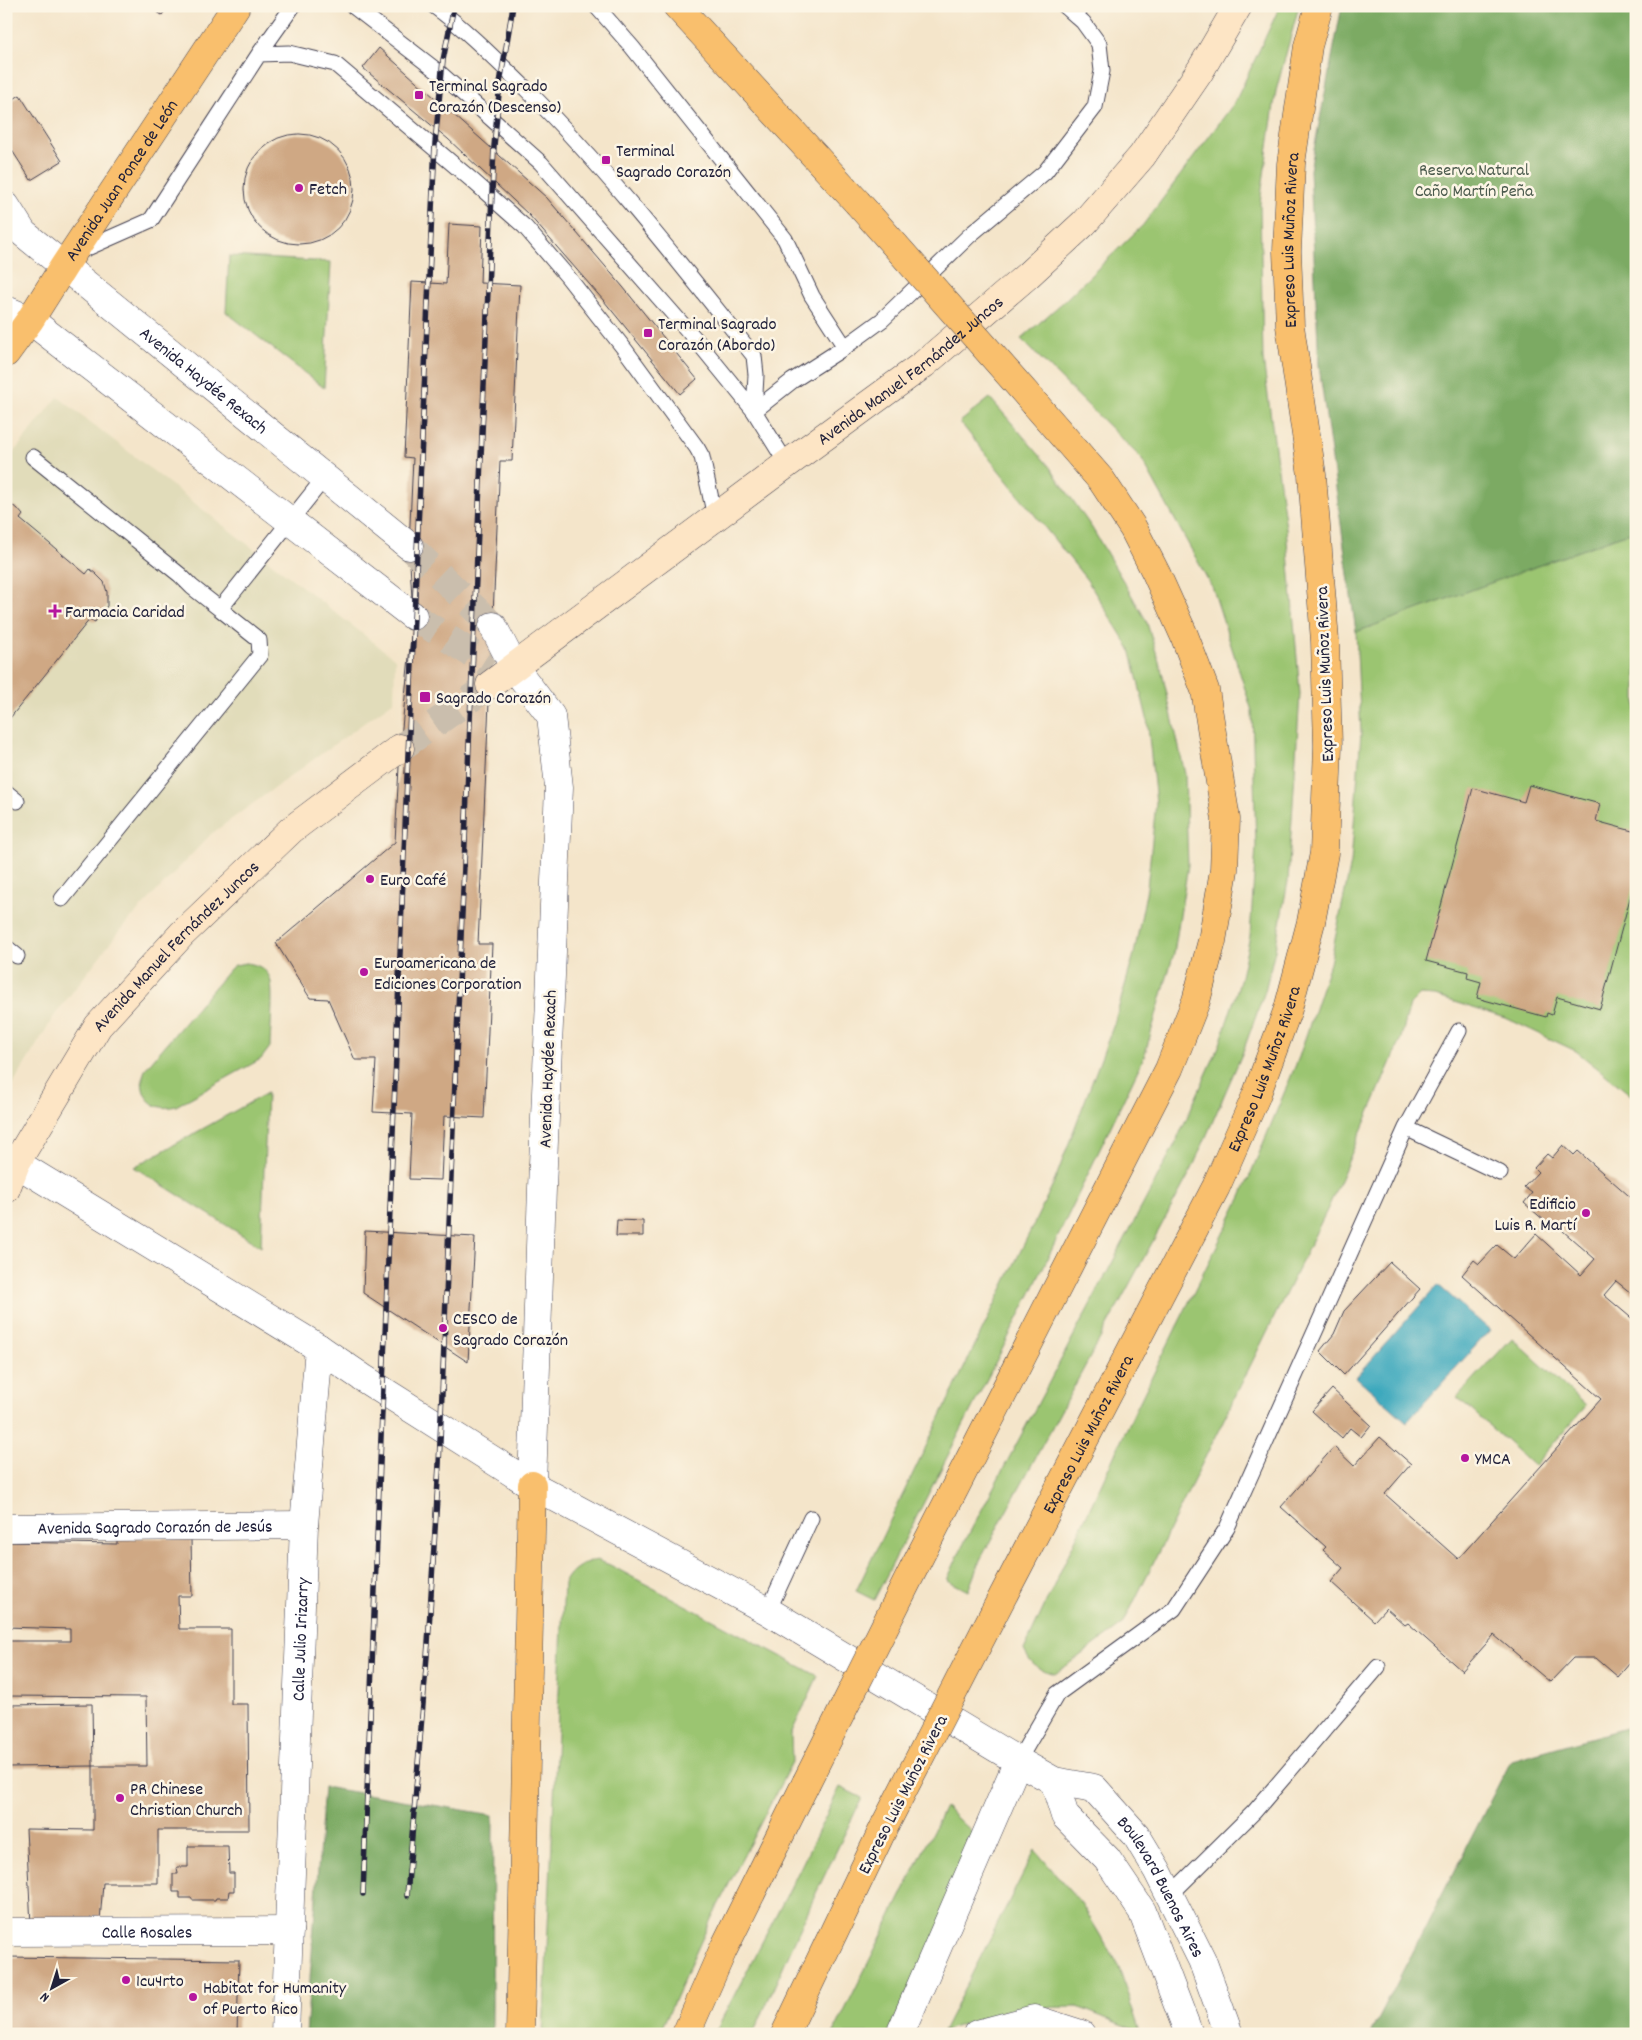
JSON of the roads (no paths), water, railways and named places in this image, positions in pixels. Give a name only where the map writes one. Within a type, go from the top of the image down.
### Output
[{"type":"main road","name":"Avenida Juan Ponce de León","points":[[6,353],[18,315],[68,260],[236,6]]},
{"type":"main road","points":[[677,6],[857,202],[1102,481],[1133,528],[1184,635],[1205,690],[1226,819],[1224,870],[1210,949],[1196,1001],[1169,1069],[915,1566],[723,1950],[686,2034]]},
{"type":"main road","name":"Avenida Manuel Fernández Juncos","points":[[498,673],[715,518],[924,364],[1028,275],[1084,223],[1142,156],[1200,71],[1238,6]]},
{"type":"main road","name":"Expreso Luis Muñoz Rivera","points":[[785,2034],[885,1825],[1216,1187],[1256,1096],[1288,1008],[1311,922],[1324,853],[1328,746],[1326,641],[1312,475],[1290,326],[1287,251],[1291,164],[1308,46],[1319,6]]},
{"type":"main road","name":"Avenida Manuel Fernández Juncos","points":[[6,1190],[11,1162],[98,1026],[182,934],[291,830],[400,748]]},
{"type":"main road","points":[[520,2034],[532,1485]]},
{"type":"street","name":"Avenida Haydée Rexach","points":[[6,206],[23,233],[68,260],[409,546]]},
{"type":"street","points":[[18,315],[413,616]]},
{"type":"street","name":"Avenida Haydée Rexach","points":[[493,626],[498,673],[551,716],[559,788],[542,1188],[532,1485]]},
{"type":"street","name":"Boulevard Buenos Aires","points":[[11,1162],[319,1348],[532,1485],[768,1611],[1054,1781],[1094,1788],[1136,1835],[1170,1896],[1202,1960],[1229,2034]]},
{"type":"street","name":"Calle Julio Irizarry","points":[[285,2034],[304,1525],[319,1348]]},
{"type":"street","name":"Avenida Sagrado Corazón de Jesús","points":[[6,1528],[304,1525]]},
{"type":"street","points":[[900,2034],[1018,1761]]},
{"type":"street","name":"Boulevard Buenos Aires","points":[[1054,1781],[1065,1816],[1107,1859],[1142,1911],[1189,2034]]},
{"type":"street","name":"Calle Rosales","points":[[6,1932],[289,1931]]},
{"type":"street","points":[[977,2034],[1034,2019],[1081,2034]]},
{"type":"lane","points":[[68,260],[151,220],[293,6]]},
{"type":"lane","points":[[353,6],[441,74],[541,163],[691,334],[754,411],[787,464]]},
{"type":"lane","points":[[434,6],[456,22],[568,131],[648,224],[754,356],[756,375],[754,411]]},
{"type":"lane","points":[[596,6],[632,47],[785,240],[812,296],[845,347]]},
{"type":"lane","points":[[754,411],[792,381],[845,347],[882,320],[970,235],[1045,172],[1095,107],[1102,71],[1099,44],[1083,22],[1065,6]]},
{"type":"lane","points":[[260,54],[289,53],[335,64],[473,180],[525,227],[573,283],[697,448],[702,457],[715,518]]},
{"type":"lane","points":[[33,457],[258,640],[260,655],[62,898]]},
{"type":"lane","points":[[220,609],[325,477]]},
{"type":"lane","points":[[1018,1761],[1057,1694],[1174,1609],[1227,1528],[1406,1128],[1459,1031]]},
{"type":"lane","points":[[1406,1128],[1500,1173]]},
{"type":"lane","points":[[768,1611],[811,1518]]},
{"type":"lane","points":[[1170,1896],[1254,1812],[1378,1667]]},
{"type":"water","points":[[1438,1285],[1490,1330],[1407,1422],[1356,1377]]},
{"type":"tunnel","points":[[409,546],[493,626]]},
{"type":"tunnel","points":[[413,616],[491,666]]},
{"type":"tunnel","points":[[400,748],[490,685]]},
{"type":"railway","points":[[363,1894],[407,777],[435,143],[443,60],[454,6]]},
{"type":"railway","points":[[407,1896],[428,1644],[439,1465],[494,146],[500,83],[513,6]]},
{"type":"place","name":"Terminal Sagrado Corazón (Descenso)","points":[[419,95]]},
{"type":"place","name":"Terminal Sagrado Corazón","points":[[606,160]]},
{"type":"place","name":"Fetch","points":[[299,188]]},
{"type":"place","name":"Terminal Sagrado Corazón (Abordo)","points":[[648,333]]},
{"type":"place","name":"Farmacia Caridad","points":[[55,611]]},
{"type":"place","name":"Sagrado Corazón","points":[[425,697]]},
{"type":"place","name":"Euro Café","points":[[370,879]]},
{"type":"place","name":"Euroamericana de Ediciones Corporation","points":[[364,972]]},
{"type":"place","name":"Edificio Luis R. Martí","points":[[1586,1213]]},
{"type":"place","name":"CESCO de Sagrado Corazón","points":[[443,1328]]},
{"type":"place","name":"YMCA","points":[[1465,1458]]},
{"type":"place","name":"PR Chinese Christian Church","points":[[120,1798]]},
{"type":"place","name":"1cu4rto","points":[[126,1980]]},
{"type":"place","name":"Habitat for Humanity of Puerto Rico","points":[[193,1997]]},
{"type":"park label","name":"Reserva Natural Caño Martín Peña","points":[[1474,179]]}]
